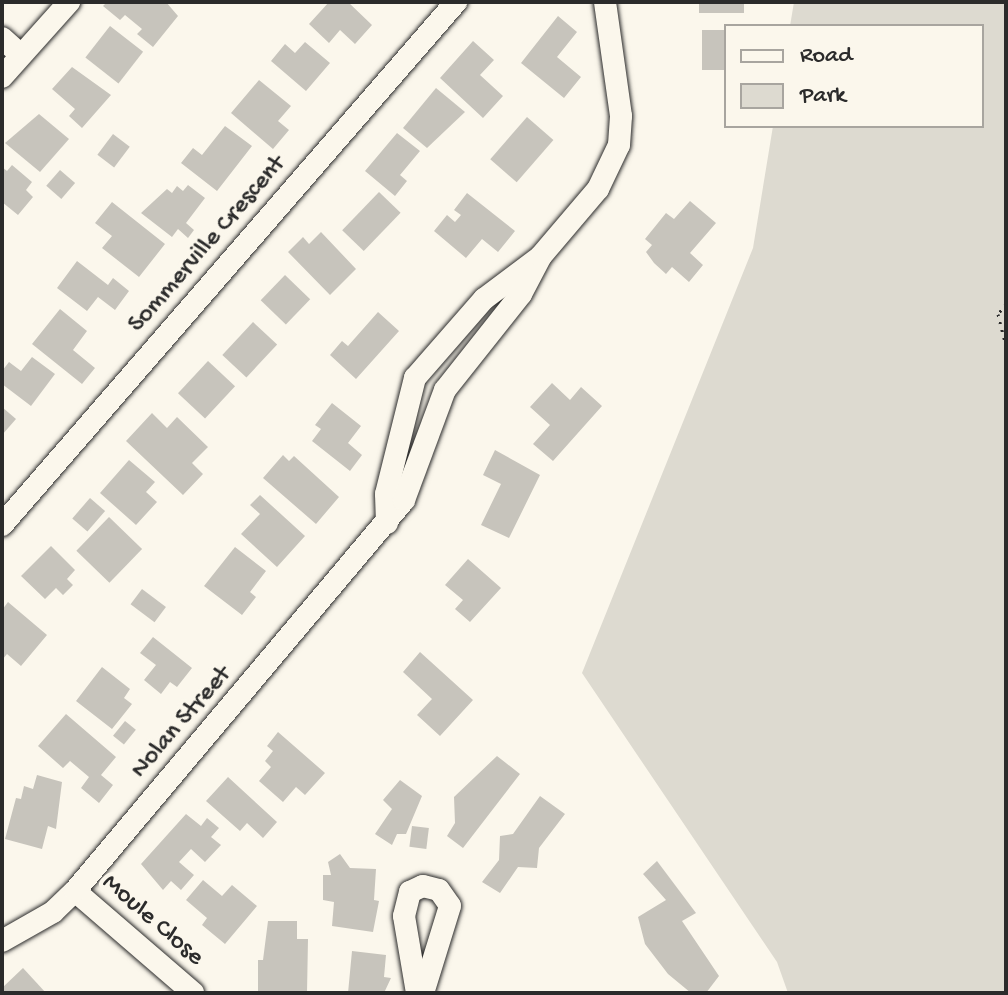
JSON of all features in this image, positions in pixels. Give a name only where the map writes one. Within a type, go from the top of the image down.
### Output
[{"type":"street","points":[[2,77],[69,2]]},
{"type":"street","name":"Sommerville Crescent","points":[[2,525],[456,2]]},
{"type":"street","name":"Nolan Street","points":[[2,941],[53,912],[75,891],[404,500],[445,390],[521,294],[541,256],[598,189],[619,145],[621,116],[605,2]]},
{"type":"street","points":[[2,38],[21,55]]},
{"type":"street","name":"Nolan Street","points":[[387,523],[386,494],[415,378],[491,291],[541,256]]},
{"type":"street","points":[[417,993],[404,916],[410,892],[423,886],[439,890],[450,906],[423,993]]},
{"type":"street","name":"Moule Close","points":[[75,891],[193,993]]},
{"type":"path","points":[[1006,304],[998,314],[1006,345]]},
{"type":"green space","points":[[794,2],[1006,2],[1006,993],[788,993],[777,962],[582,673],[753,248],[773,128],[984,128],[984,24],[790,24]]},
{"type":"building","points":[[107,2],[166,2],[178,16],[153,47],[137,34],[142,29],[125,15],[120,20],[103,6]]},
{"type":"building","points":[[329,2],[348,2],[372,25],[355,44],[340,30],[329,43],[309,24]]},
{"type":"building","points":[[699,2],[744,2],[744,13],[699,13]]},
{"type":"building","points":[[558,16],[577,32],[557,57],[581,77],[564,98],[521,63]]},
{"type":"building","points":[[110,26],[143,52],[118,83],[85,58]]},
{"type":"building","points":[[702,30],[724,30],[724,70],[702,70]]},
{"type":"building","points":[[473,41],[494,60],[480,75],[503,96],[483,118],[440,78]]},
{"type":"building","points":[[305,42],[330,63],[306,91],[271,61],[285,44],[295,53]]},
{"type":"building","points":[[72,67],[111,95],[82,128],[69,116],[75,109],[52,89]]},
{"type":"building","points":[[259,80],[291,106],[278,121],[289,130],[273,149],[231,113]]},
{"type":"building","points":[[436,88],[465,112],[427,148],[403,128]]},
{"type":"building","points":[[39,114],[69,139],[40,172],[5,143]]},
{"type":"building","points":[[527,117],[553,140],[517,182],[490,159]]},
{"type":"building","points":[[225,126],[252,146],[217,191],[181,163],[193,148],[202,155]]},
{"type":"building","points":[[397,133],[420,151],[400,175],[407,181],[395,196],[365,171]]},
{"type":"building","points":[[113,134],[130,147],[114,167],[97,155]]},
{"type":"building","points":[[12,165],[32,182],[26,190],[33,197],[18,215],[2,202],[2,167],[7,171]]},
{"type":"building","points":[[60,170],[75,183],[61,199],[46,186]]},
{"type":"building","points":[[188,185],[205,198],[186,223],[194,230],[188,238],[178,229],[172,237],[141,213],[167,189],[172,193],[177,186],[183,191]]},
{"type":"building","points":[[379,192],[401,213],[364,251],[342,230]]},
{"type":"building","points":[[467,193],[515,231],[498,252],[482,239],[466,258],[434,231],[447,215],[455,222],[461,215],[454,210]]},
{"type":"building","points":[[690,201],[716,223],[690,253],[703,265],[689,282],[672,267],[666,274],[654,263],[646,252],[652,245],[645,239],[666,213],[674,219]]},
{"type":"building","points":[[112,202],[165,244],[139,277],[102,248],[112,236],[95,223]]},
{"type":"building","points":[[321,232],[356,269],[330,295],[288,252],[303,237],[309,244]]},
{"type":"building","points":[[77,261],[108,285],[113,278],[129,291],[115,310],[98,297],[87,311],[57,288]]},
{"type":"building","points":[[285,275],[310,299],[286,324],[261,300]]},
{"type":"building","points":[[60,309],[87,331],[73,350],[95,368],[82,384],[32,344]]},
{"type":"building","points":[[378,312],[399,331],[356,379],[330,355],[342,341],[348,346]]},
{"type":"building","points":[[253,322],[277,345],[246,377],[222,355]]},
{"type":"building","points":[[32,357],[55,374],[31,406],[2,384],[2,371],[9,362],[21,371]]},
{"type":"building","points":[[208,361],[235,386],[205,418],[178,393]]},
{"type":"building","points":[[552,383],[570,400],[581,387],[602,406],[553,461],[533,444],[550,425],[530,407]]},
{"type":"building","points":[[332,403],[361,426],[348,443],[362,455],[350,471],[312,441],[321,429],[315,425]]},
{"type":"building","points":[[2,407],[16,419],[2,435]]},
{"type":"building","points":[[152,413],[167,428],[177,417],[208,447],[192,463],[203,474],[183,495],[126,441]]},
{"type":"building","points":[[495,450],[540,475],[509,538],[481,525],[501,484],[483,475]]},
{"type":"building","points":[[283,455],[289,461],[294,456],[339,497],[316,524],[263,478]]},
{"type":"building","points":[[129,460],[155,482],[146,492],[157,502],[136,525],[100,493]]},
{"type":"building","points":[[260,495],[305,536],[277,567],[241,534],[260,514],[250,505]]},
{"type":"building","points":[[90,498],[105,511],[87,531],[72,518]]},
{"type":"building","points":[[109,517],[142,549],[109,583],[76,551]]},
{"type":"building","points":[[51,546],[75,570],[67,579],[73,585],[63,595],[56,588],[45,599],[21,576]]},
{"type":"building","points":[[235,547],[266,571],[250,592],[256,597],[242,615],[204,586]]},
{"type":"building","points":[[468,559],[501,588],[470,622],[455,609],[463,600],[445,585]]},
{"type":"building","points":[[142,589],[166,607],[155,622],[131,604]]},
{"type":"building","points":[[8,602],[47,635],[21,666],[7,654],[2,660],[2,610]]},
{"type":"building","points":[[153,637],[192,668],[177,687],[170,682],[161,694],[144,680],[156,665],[140,653]]},
{"type":"building","points":[[420,652],[473,700],[440,736],[417,715],[432,699],[403,672]]},
{"type":"building","points":[[102,667],[130,689],[124,698],[132,704],[112,729],[76,701]]},
{"type":"building","points":[[66,714],[116,757],[101,775],[113,785],[99,803],[81,788],[89,777],[70,761],[63,768],[38,746]]},
{"type":"building","points":[[125,721],[136,730],[124,745],[113,736]]},
{"type":"building","points":[[278,732],[325,773],[305,795],[296,787],[283,802],[259,781],[271,767],[265,761],[273,751],[267,746]]},
{"type":"building","points":[[497,756],[520,774],[463,848],[447,836],[455,823],[454,797]]},
{"type":"building","points":[[37,775],[62,782],[56,829],[48,826],[42,849],[5,839],[16,798],[21,799],[24,786],[33,789]]},
{"type":"building","points":[[228,777],[277,822],[263,838],[247,823],[240,831],[206,801]]},
{"type":"building","points":[[400,780],[422,796],[406,834],[397,834],[392,845],[375,834],[392,809],[383,800]]},
{"type":"building","points":[[540,796],[565,814],[539,848],[537,868],[518,867],[500,893],[482,882],[499,860],[500,836],[513,834]]},
{"type":"building","points":[[186,814],[201,826],[207,818],[219,828],[211,837],[221,845],[205,862],[191,849],[179,862],[194,875],[181,890],[171,881],[163,890],[141,864]]},
{"type":"building","points":[[412,826],[429,828],[426,849],[409,847]]},
{"type":"building","points":[[340,854],[350,868],[376,869],[374,900],[379,901],[373,932],[332,926],[334,902],[323,900],[323,875],[331,875],[328,862]]},
{"type":"building","points":[[657,861],[696,913],[682,921],[719,976],[706,993],[691,993],[668,974],[645,944],[638,917],[666,900],[643,874]]},
{"type":"building","points":[[203,880],[222,896],[232,885],[257,906],[225,944],[202,925],[207,918],[186,900]]},
{"type":"building","points":[[268,921],[297,921],[297,939],[308,939],[307,993],[258,993],[258,960],[263,960]]},
{"type":"building","points":[[352,951],[386,955],[384,977],[391,978],[384,993],[348,993]]},
{"type":"building","points":[[23,968],[46,993],[4,993],[2,988]]}]
